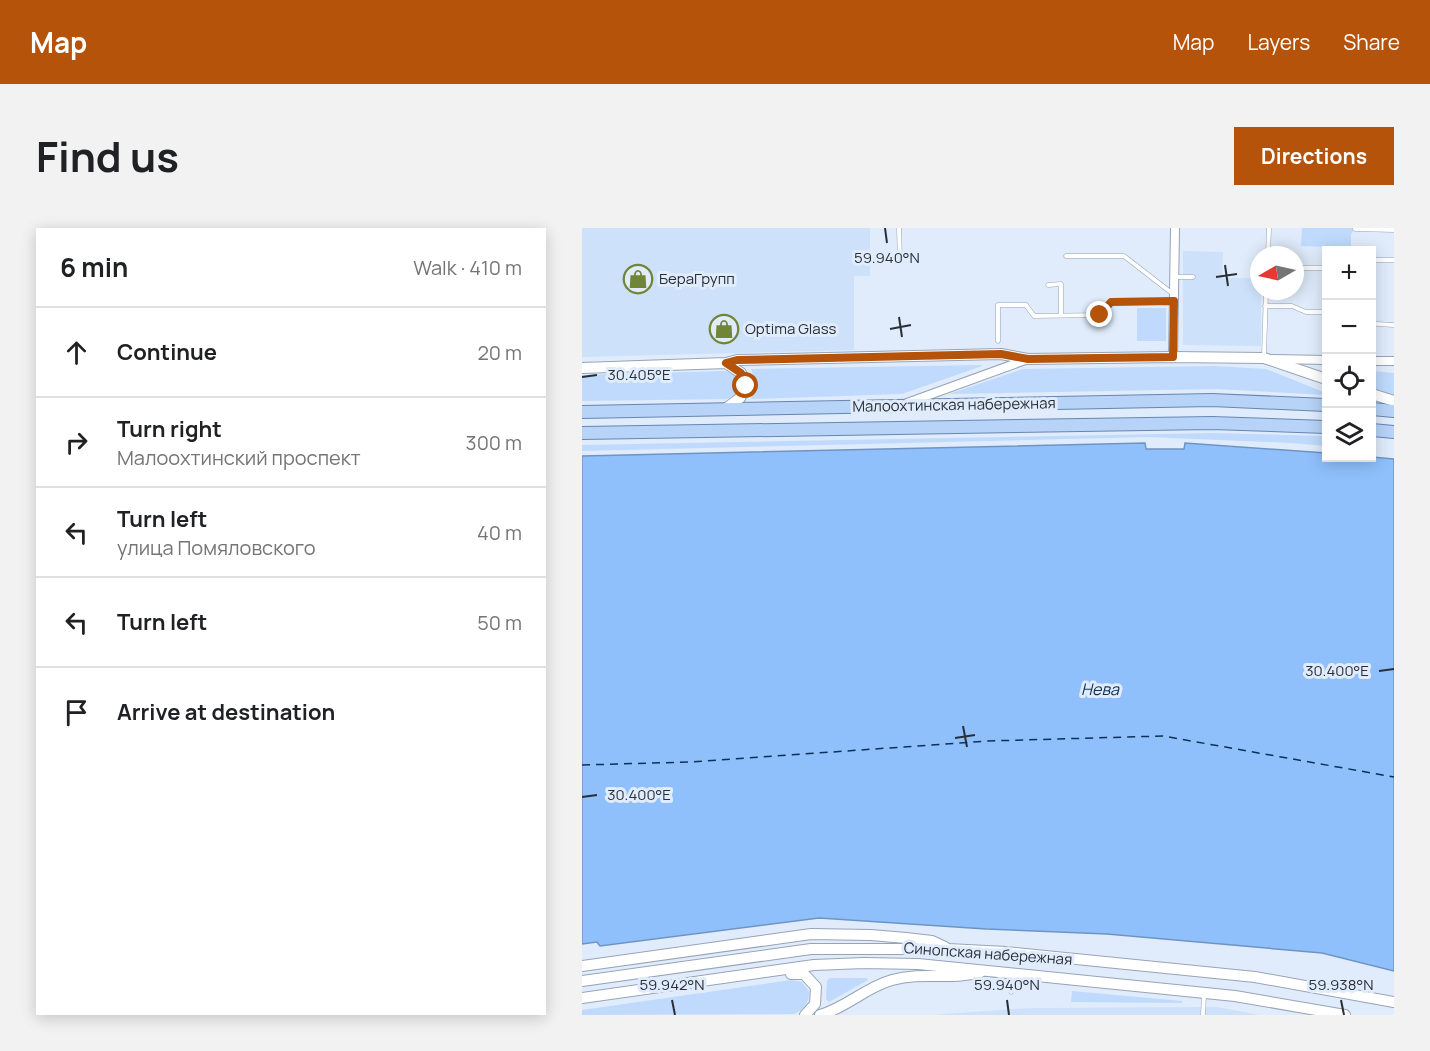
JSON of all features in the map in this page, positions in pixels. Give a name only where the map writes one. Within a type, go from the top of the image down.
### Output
[{"type":"main road","points":[[582,368],[726,363],[737,360],[1001,354],[1028,359],[1264,358],[1322,378]]},
{"type":"main road","points":[[725,410],[740,398],[746,386],[741,373],[726,363]]},
{"type":"main road","points":[[1376,396],[1394,401]]},
{"type":"main road","name":"Малоохтинская набережная","points":[[582,412],[1212,400],[1322,405]]},
{"type":"main road","points":[[1376,409],[1394,411]]},
{"type":"main road","name":"Малоохтинская набережная","points":[[582,433],[1212,423],[1322,427]]},
{"type":"main road","points":[[1376,430],[1394,432]]},
{"type":"main road","points":[[582,966],[810,934],[860,934],[906,938],[932,941],[948,949]]},
{"type":"main road","name":"Синопская набережная","points":[[582,981],[811,949],[948,949],[1006,952],[1255,977],[1394,1002]]},
{"type":"main road","name":"Синопская набережная","points":[[582,998],[814,965],[918,964],[1205,993],[1345,1015]]},
{"type":"main road","points":[[826,1014],[906,977],[923,975],[966,977],[985,971]]},
{"type":"main road","points":[[758,974],[771,977],[796,973],[804,974],[811,980],[816,987],[817,996],[815,1004],[805,1015]]},
{"type":"street","points":[[1173,357],[1175,228]]},
{"type":"street","points":[[1264,358],[1322,360]]},
{"type":"street","points":[[901,405],[1028,359]]},
{"type":"street","points":[[1376,361],[1394,361]]},
{"type":"lane","points":[[899,228],[900,260]]},
{"type":"lane","points":[[1268,246],[1269,228]]},
{"type":"lane","points":[[1355,229],[1394,230]]},
{"type":"lane","points":[[1066,256],[1124,256],[1174,298]]},
{"type":"lane","points":[[1376,260],[1394,260]]},
{"type":"lane","points":[[1304,268],[1322,268]]},
{"type":"lane","points":[[1174,277],[1193,277]]},
{"type":"lane","points":[[1048,285],[1060,284],[1061,315]]},
{"type":"lane","points":[[998,341],[998,305],[1026,305],[1034,316],[1100,315],[1111,302],[1174,298]]},
{"type":"lane","points":[[1264,358],[1265,300]]},
{"type":"lane","points":[[1265,306],[1292,306],[1306,312],[1322,312]]},
{"type":"lane","points":[[1377,324],[1394,325]]},
{"type":"lane","points":[[1011,992],[1012,974]]},
{"type":"lane","points":[[1203,1015],[1205,993]]},
{"type":"shaded area","points":[[582,228],[870,228],[870,276],[854,276],[854,350],[582,357]]},
{"type":"shaded area","points":[[1302,228],[1371,228],[1355,229],[1351,234],[1351,246],[1301,246]]},
{"type":"shaded area","points":[[1183,251],[1223,252],[1222,278],[1250,278],[1250,300],[1261,300],[1261,346],[1183,345]]},
{"type":"shaded area","points":[[1137,308],[1166,308],[1166,341],[1137,341]]},
{"type":"shaded area","points":[[982,365],[902,394],[751,399],[756,383],[751,369]]},
{"type":"shaded area","points":[[1215,366],[1266,369],[1322,391],[1322,395],[1216,389],[949,394],[1023,369]]},
{"type":"shaded area","points":[[726,371],[738,377],[740,381],[736,394],[727,399],[582,401],[582,375]]},
{"type":"shaded area","points":[[1376,371],[1394,373],[1394,395],[1376,389]]},
{"type":"shaded area","points":[[1214,433],[1322,436],[1322,446],[1149,437],[582,451],[582,445]]},
{"type":"shaded area","points":[[830,978],[867,978],[868,980],[829,1002],[826,999],[827,981]]},
{"type":"shaded area","points":[[791,980],[802,982],[809,991],[806,1005],[794,1014],[582,1015],[582,1010]]},
{"type":"shaded area","points":[[1072,991],[1182,1001],[1182,1003],[1071,1002]]},
{"type":"shaded area","points":[[1218,1007],[1259,1015],[932,1015],[1029,1008]]},
{"type":"water","name":"Нева","points":[[1145,443],[1146,449],[1184,449],[1185,443],[1322,453],[1322,462],[1376,462],[1376,457],[1394,459],[1394,971],[1322,953],[1107,934],[819,918],[600,946],[597,942],[582,944],[582,456]]},
{"type":"ferry route","points":[[582,765],[690,762],[988,741],[1163,736],[1394,777]]},
{"type":"place","name":"БераГрупп","points":[[638,279]]},
{"type":"place","name":"Optima Glass","points":[[724,329]]},
{"type":"route","points":[[746,386],[741,373],[726,363],[737,360],[1001,354],[1028,359],[1173,357],[1174,301],[1111,302],[1100,315]]}]
